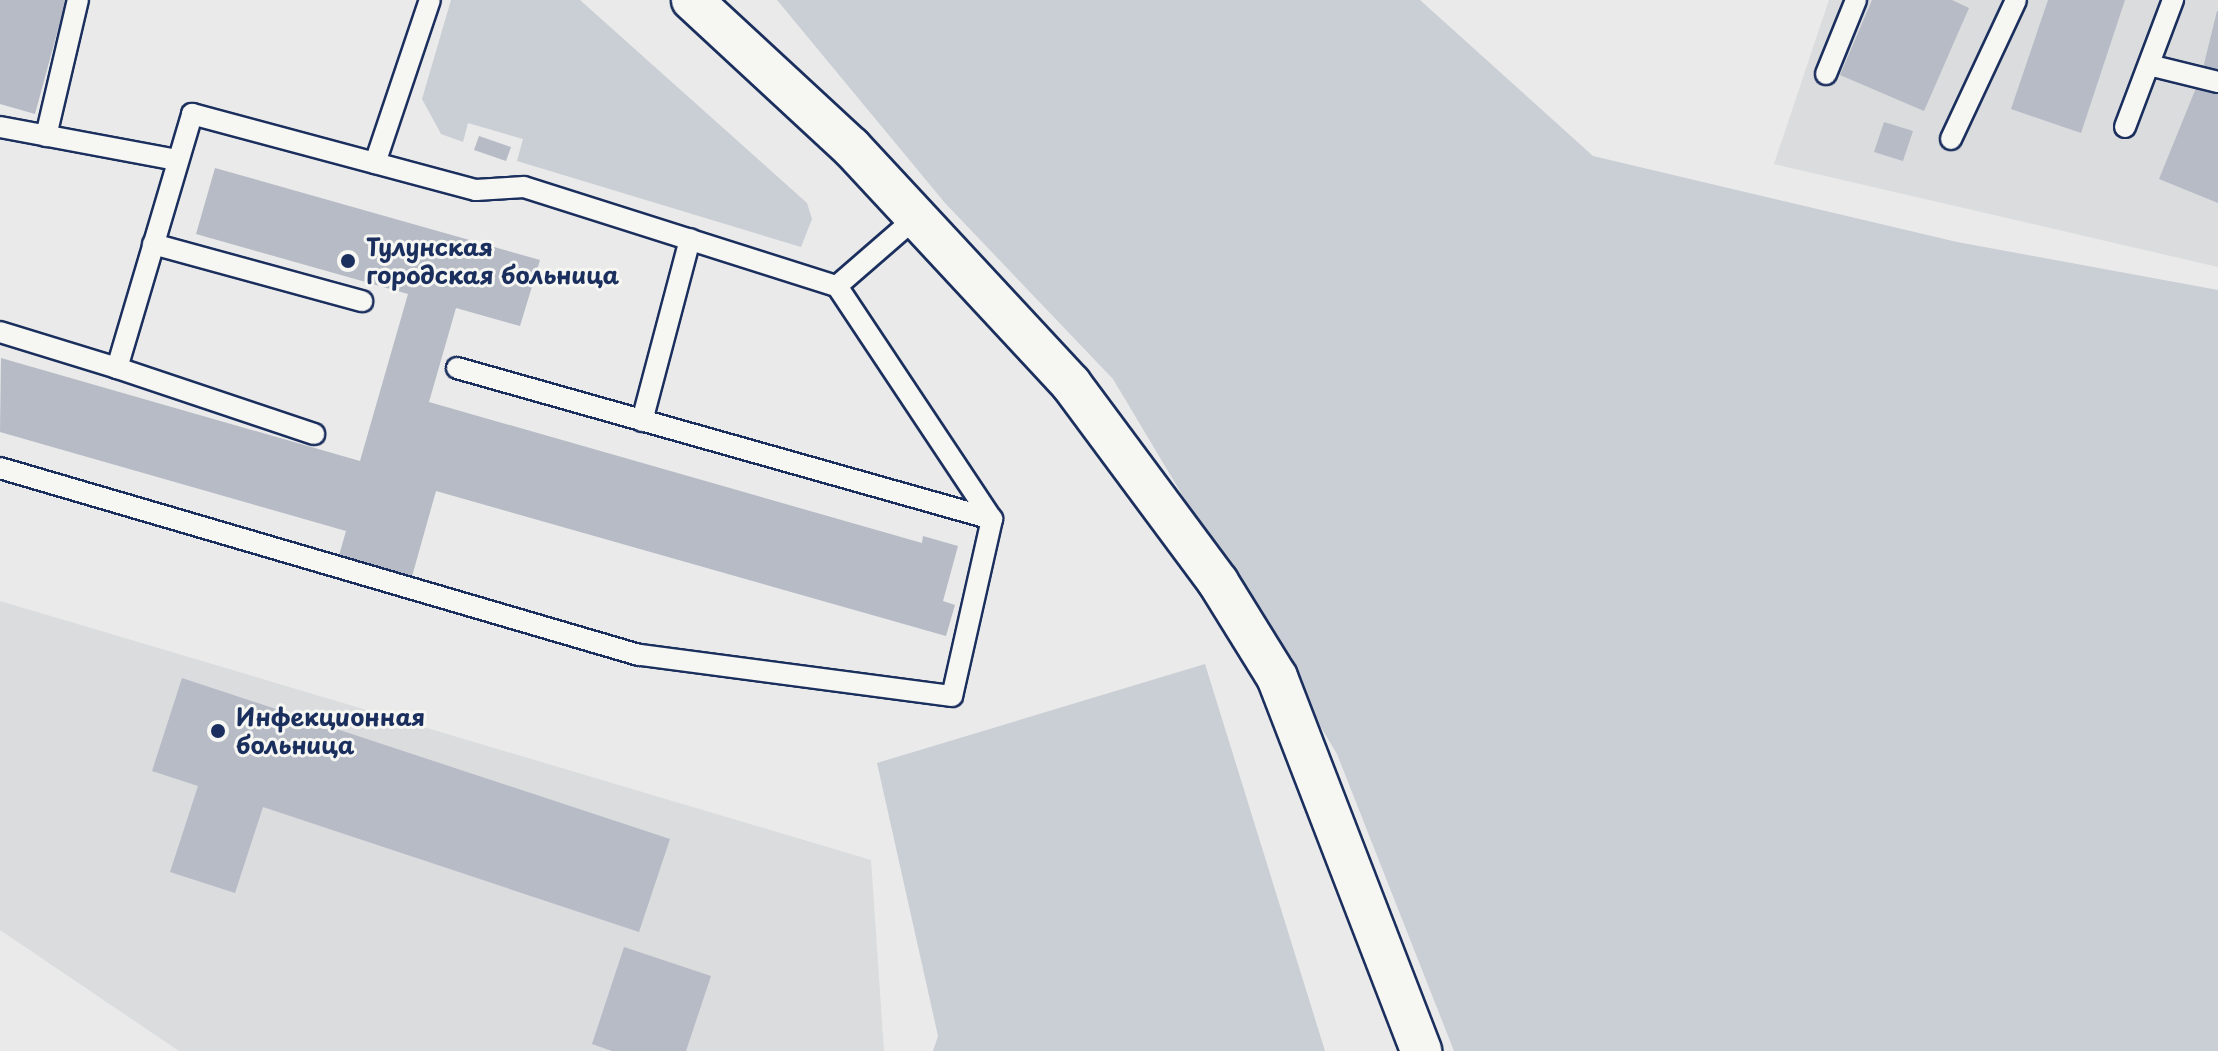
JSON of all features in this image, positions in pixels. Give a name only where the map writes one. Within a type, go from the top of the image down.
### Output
[{"type":"street","points":[[692,0],[851,147],[913,220],[1071,384],[1218,582],[1277,677],[1421,1051]]},
{"type":"lane","points":[[46,136],[78,0]]},
{"type":"lane","points":[[375,163],[430,0]]},
{"type":"lane","points":[[1826,74],[1856,0]]},
{"type":"lane","points":[[1951,139],[2016,0]]},
{"type":"lane","points":[[2125,127],[2173,0]]},
{"type":"lane","points":[[2149,65],[2218,82]]},
{"type":"lane","points":[[0,468],[639,655],[952,696],[992,519],[837,286],[524,187],[476,190],[192,114],[117,368]]},
{"type":"lane","points":[[0,127],[177,160]]},
{"type":"lane","points":[[837,286],[913,220]]},
{"type":"lane","points":[[642,421],[690,239]]},
{"type":"lane","points":[[153,244],[362,301]]},
{"type":"lane","points":[[0,332],[314,434]]},
{"type":"lane","points":[[457,368],[992,519]]},
{"type":"shaded area","points":[[451,0],[580,0],[807,203],[812,219],[801,247],[517,161],[523,139],[468,123],[463,142],[441,134],[422,99]]},
{"type":"shaded area","points":[[777,0],[1420,0],[1593,156],[1957,242],[2218,290],[2218,1051],[1454,1051],[1337,754],[1113,379],[945,203]]},
{"type":"shaded area","points":[[1829,0],[2218,0],[2218,267],[1774,164]]},
{"type":"shaded area","name":"Инфекционная больница","points":[[0,601],[871,860],[884,1051],[179,1051],[0,930]]},
{"type":"shaded area","points":[[1205,664],[1325,1051],[933,1051],[938,1036],[877,763]]},
{"type":"building","points":[[0,0],[66,0],[35,114],[0,104]]},
{"type":"building","points":[[1872,0],[1952,0],[1969,8],[1924,111],[1840,75]]},
{"type":"building","points":[[2048,0],[2125,0],[2081,133],[2011,109]]},
{"type":"building","points":[[2218,11],[2218,71],[2203,68]]},
{"type":"building","points":[[2198,83],[2218,92],[2218,203],[2159,179]]},
{"type":"building","points":[[1884,122],[1913,131],[1903,161],[1874,152]]},
{"type":"building","points":[[479,136],[511,147],[506,161],[474,150]]},
{"type":"building","points":[[215,168],[540,260],[520,326],[456,308],[429,402],[922,543],[923,536],[958,546],[943,601],[955,605],[946,636],[436,491],[411,580],[338,559],[346,531],[0,432],[1,358],[360,461],[408,294],[196,234]]},
{"type":"building","points":[[182,678],[670,839],[639,932],[263,807],[235,893],[170,872],[198,786],[152,771]]},
{"type":"building","points":[[624,947],[711,976],[686,1051],[612,1051],[592,1044]]},
{"type":"place","name":"Тулунская городская больница","points":[[348,261]]},
{"type":"place","name":"Инфекционная больница","points":[[218,731]]}]
